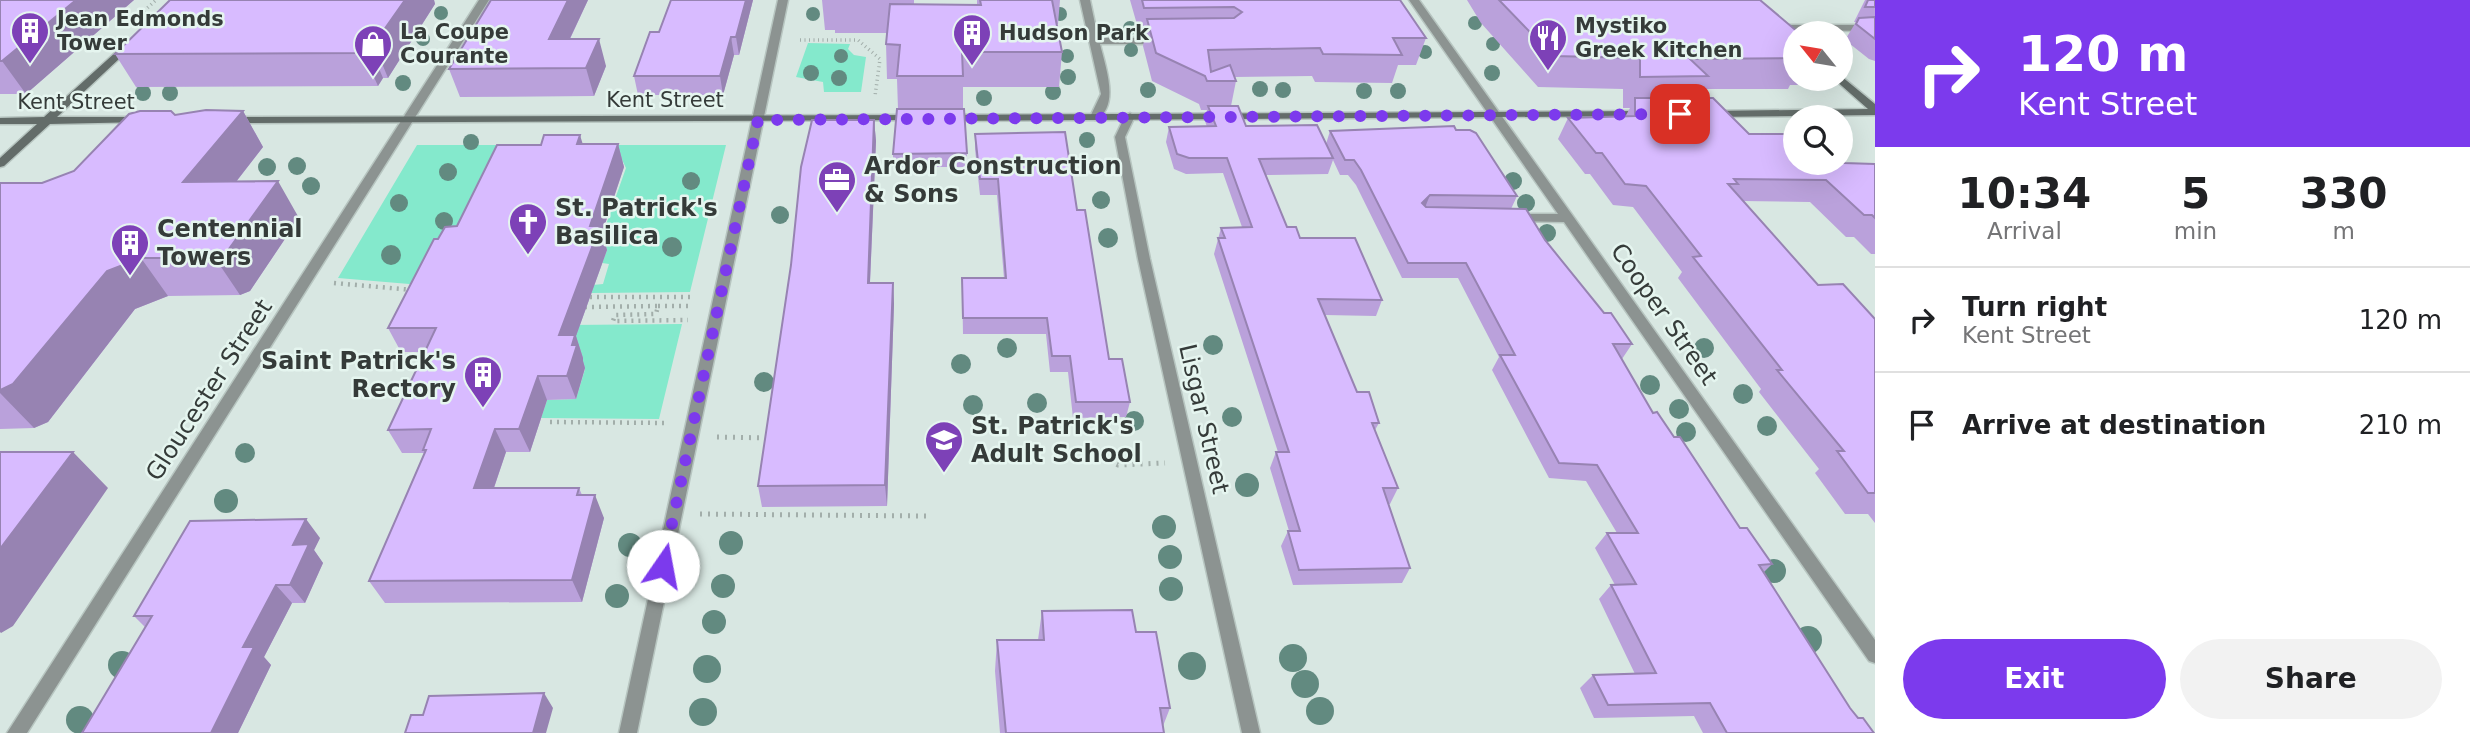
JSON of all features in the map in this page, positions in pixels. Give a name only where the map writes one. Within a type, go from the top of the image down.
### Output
[{"type":"main road","points":[[1767,18],[1783,32]]},
{"type":"main road","points":[[0,164],[139,36]]},
{"type":"main road","points":[[1852,91],[1875,111]]},
{"type":"main road","points":[[1696,114],[1875,111]]},
{"type":"main road","name":"Kent Street","points":[[213,120],[758,120],[1656,114]]},
{"type":"main road","name":"Kent Street","points":[[0,121],[159,120]]},
{"type":"street","name":"Gloucester Street","points":[[16,733],[484,0]]},
{"type":"street","points":[[628,733],[783,0]]},
{"type":"street","points":[[1085,0],[1106,94],[1095,117]]},
{"type":"street","name":"Cooper Street","points":[[1415,0],[1875,654]]},
{"type":"street","points":[[1777,27],[1875,28]]},
{"type":"street","points":[[1094,41],[1177,40]]},
{"type":"street","name":"Lisgar Street","points":[[1130,116],[1120,136],[1251,733]]},
{"type":"street","points":[[1504,218],[1569,218]]},
{"type":"path","points":[[799,40],[858,40],[880,59],[875,97]]},
{"type":"path","points":[[330,283],[423,290]]},
{"type":"path","points":[[590,297],[720,297]]},
{"type":"path","points":[[658,306],[656,314],[615,315],[612,321],[688,320]]},
{"type":"path","points":[[585,307],[691,306]]},
{"type":"path","points":[[550,422],[694,423]]},
{"type":"path","points":[[753,438],[772,438]]},
{"type":"path","points":[[1095,454],[1118,465],[1190,462]]},
{"type":"path","points":[[675,513],[926,516]]},
{"type":"green space","points":[[808,43],[850,44],[848,49],[854,55],[866,57],[861,92],[824,92],[823,82],[796,77]]},
{"type":"green space","points":[[417,145],[526,145],[433,286],[338,278]]},
{"type":"green space","points":[[615,145],[726,145],[690,292],[591,293],[593,285],[603,284],[609,264],[602,263],[607,250],[597,250],[626,168]]},
{"type":"green space","points":[[682,324],[659,419],[541,418],[547,400],[576,399],[585,369],[569,325]]},
{"type":"building","points":[[0,0],[76,0],[2,61]]},
{"type":"building","points":[[170,0],[405,0],[374,44],[369,45],[363,53],[115,54]]},
{"type":"building","points":[[491,0],[568,0],[549,39],[599,39],[586,68],[449,69]]},
{"type":"building","points":[[671,0],[746,0],[736,37],[731,37],[720,76],[634,76],[650,32],[659,32]]},
{"type":"building","points":[[980,0],[1052,0],[1062,52],[962,52],[963,76],[897,76],[900,45],[886,44],[890,4],[981,5]]},
{"type":"building","points":[[1142,0],[1400,0],[1426,38],[1393,38],[1402,55],[1323,54],[1320,48],[1208,50],[1211,72],[1230,65],[1236,81],[1207,81],[1205,76],[1156,53],[1147,19],[1234,18],[1242,12],[1234,7],[1144,8]]},
{"type":"building","points":[[1499,0],[1760,0],[1785,21],[1783,58],[1690,59],[1708,76],[1640,77],[1640,58],[1553,56]]},
{"type":"building","points":[[1868,0],[1875,0],[1875,7],[1865,7]]},
{"type":"building","points":[[1875,17],[1875,39],[1856,24],[1859,18]]},
{"type":"building","points":[[1635,98],[1713,98],[1749,134],[1783,134],[1783,175],[1853,175],[1853,163],[1875,164],[1875,218],[1872,215],[1864,215],[1826,180],[1734,179],[1738,184],[1728,184],[1818,285],[1843,284],[1875,319],[1875,493],[1868,493],[1837,451],[1844,451],[1777,370],[1782,370],[1693,257],[1701,256],[1646,186],[1625,184],[1602,153],[1596,153],[1568,118],[1635,116]]},
{"type":"building","points":[[1208,106],[1238,106],[1246,126],[1317,125],[1333,158],[1259,159],[1287,227],[1296,227],[1300,238],[1355,238],[1382,300],[1318,299],[1357,392],[1369,392],[1379,423],[1372,423],[1398,488],[1383,488],[1410,568],[1299,570],[1288,531],[1300,531],[1276,452],[1289,452],[1218,238],[1225,238],[1221,228],[1252,227],[1227,158],[1189,158],[1177,154],[1169,127],[1216,126]]},
{"type":"building","points":[[897,109],[964,109],[967,153],[893,154]]},
{"type":"building","points":[[206,110],[243,111],[183,182],[278,181],[226,253],[215,258],[141,258],[107,271],[13,384],[0,390],[0,183],[42,183],[74,171],[129,114],[140,111],[171,111],[175,115]]},
{"type":"building","points":[[812,120],[874,120],[868,283],[893,283],[885,485],[758,486],[791,265],[801,167]]},
{"type":"building","points":[[1454,126],[1456,130],[1476,133],[1517,196],[1430,195],[1422,203],[1426,207],[1526,209],[1545,240],[1604,313],[1611,313],[1632,344],[1613,344],[1653,413],[1657,412],[1674,437],[1680,437],[1740,528],[1747,528],[1772,564],[1759,565],[1850,708],[1858,718],[1863,718],[1874,733],[1727,733],[1710,703],[1608,705],[1593,675],[1656,673],[1611,585],[1636,584],[1607,533],[1638,533],[1597,465],[1559,463],[1500,355],[1515,355],[1466,263],[1408,263],[1361,170],[1354,160],[1345,160],[1330,131]]},
{"type":"building","points":[[1065,132],[1077,210],[1085,210],[1109,359],[1122,359],[1130,402],[1076,402],[1070,356],[1052,356],[1047,318],[963,318],[962,278],[1006,278],[998,179],[980,179],[975,134]]},
{"type":"building","points":[[544,135],[580,135],[577,144],[618,144],[590,226],[600,226],[559,335],[575,335],[572,345],[577,345],[567,376],[538,376],[519,429],[495,429],[474,488],[579,488],[577,495],[595,495],[572,580],[369,581],[426,450],[423,450],[431,429],[388,430],[436,328],[388,328],[434,239],[438,239],[445,227],[457,226],[497,145],[541,145]]},
{"type":"building","points":[[0,452],[73,452],[0,549]]},
{"type":"building","points":[[306,519],[293,545],[309,544],[290,585],[276,585],[243,647],[254,647],[211,733],[82,733],[152,616],[134,616],[190,521]]},
{"type":"building","points":[[1132,610],[1136,632],[1156,632],[1170,708],[1160,708],[1164,733],[1006,733],[997,640],[1044,640],[1042,611]]},
{"type":"building","points":[[544,693],[533,733],[405,733],[411,715],[423,715],[429,696]]},
{"type":"place","name":"Jean Edmonds Tower","points":[[30,65]]},
{"type":"place","name":"Hudson Park","points":[[972,67]]},
{"type":"place","name":"Mystiko Greek Kitchen","points":[[1548,72]]},
{"type":"place","name":"La Coupe Courante","points":[[373,78]]},
{"type":"place","name":"Ardor Construction & Sons","points":[[837,214]]},
{"type":"place","name":"St. Patrick's Basilica","points":[[528,256]]},
{"type":"place","name":"Centennial Towers","points":[[130,277]]},
{"type":"place","name":"Saint Patrick's Rectory","points":[[483,409]]},
{"type":"place","name":"St. Patrick's Adult School","points":[[944,474]]},
{"type":"route","points":[[663,566],[758,120],[1680,114]]}]
